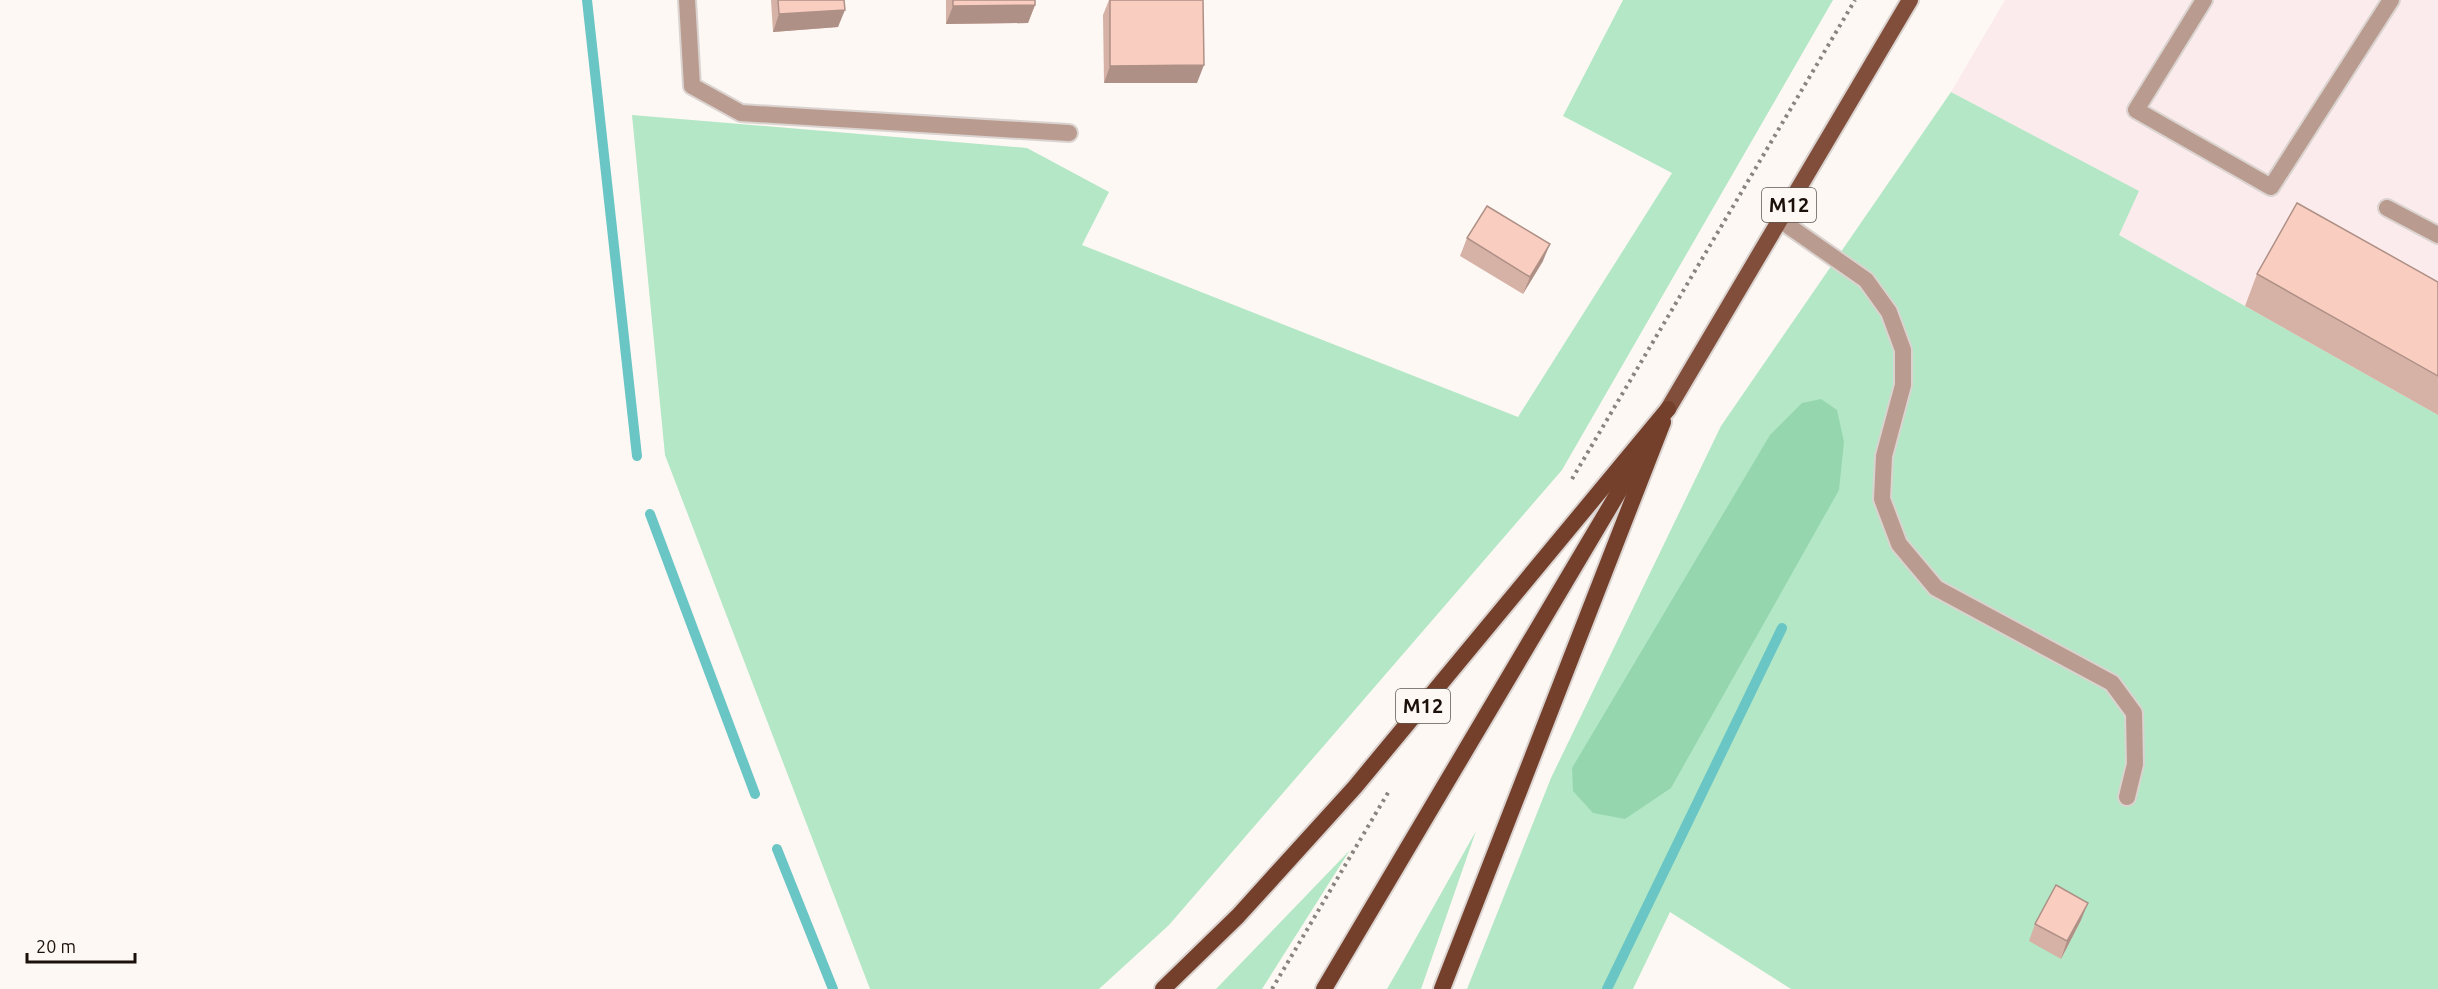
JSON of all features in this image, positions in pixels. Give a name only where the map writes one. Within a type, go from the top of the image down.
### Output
[{"type":"highway","name":"М12","points":[[1163,989],[1238,916],[1355,787],[1668,409]]},
{"type":"highway","name":"М12","points":[[1324,989],[1668,409]]},
{"type":"highway","name":"М12","points":[[1442,989],[1668,409]]},
{"type":"main road","name":"М12","points":[[1668,409],[1910,0]]},
{"type":"street","points":[[687,0],[692,86],[741,113],[1069,133]]},
{"type":"street","points":[[2204,0],[2136,110],[2271,187],[2391,0]]},
{"type":"street","points":[[2387,208],[2438,235]]},
{"type":"street","points":[[1780,220],[1866,280],[1889,312],[1903,350],[1903,385],[1884,456],[1882,499],[1899,544],[1936,588],[2112,683],[2134,712],[2135,764],[2127,797]]},
{"type":"shaded area","points":[[2005,0],[2438,0],[2438,415],[2119,235],[2138,191],[1951,92]]},
{"type":"green space","points":[[1623,0],[1833,0],[1562,470],[1169,925],[1099,989],[870,989],[665,455],[632,115],[1027,148],[1109,192],[1082,245],[1518,417],[1672,173],[1563,116]]},
{"type":"green space","points":[[1951,92],[2139,191],[2119,235],[2438,415],[2438,989],[1791,989],[1670,912],[1633,989],[1467,989],[1551,778],[1721,426]]},
{"type":"green space","points":[[1821,399],[1837,410],[1844,442],[1839,490],[1671,788],[1625,819],[1593,813],[1573,791],[1572,768],[1770,435],[1802,403]]},
{"type":"green space","points":[[1476,831],[1421,989],[1387,989],[1398,970]]},
{"type":"green space","points":[[1350,850],[1262,989],[1216,989]]},
{"type":"building","points":[[778,0],[844,0],[845,10],[779,14]]},
{"type":"building","points":[[953,0],[1035,0],[1035,5],[953,6]]},
{"type":"building","points":[[1110,0],[1203,0],[1204,65],[1110,66]]},
{"type":"building","points":[[2297,203],[2438,282],[2438,376],[2257,274]]},
{"type":"building","points":[[1487,206],[1550,244],[1530,277],[1467,238]]},
{"type":"building","points":[[2056,885],[2088,903],[2067,941],[2035,924]]},
{"type":"waterway","points":[[587,0],[637,456]]},
{"type":"waterway","points":[[650,514],[755,794]]},
{"type":"waterway","points":[[1607,989],[1782,628]]},
{"type":"waterway","points":[[777,849],[833,989]]}]
